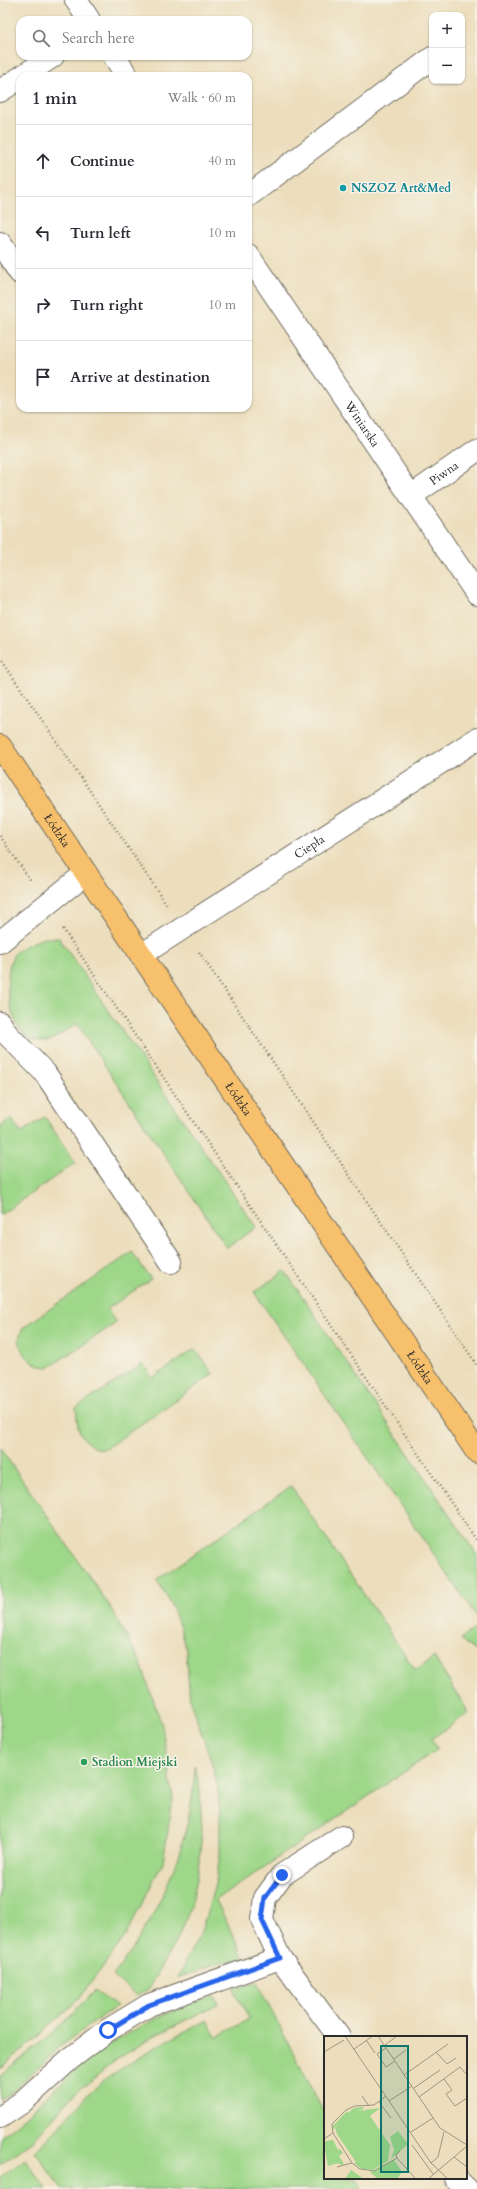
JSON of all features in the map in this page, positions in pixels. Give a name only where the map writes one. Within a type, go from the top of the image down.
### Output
[{"type":"main road","name":"Łódzka","points":[[0,746],[477,1452]]},
{"type":"street","points":[[76,0],[86,16]]},
{"type":"street","points":[[29,72],[47,60]]},
{"type":"street","points":[[117,60],[124,72]]},
{"type":"street","points":[[252,193],[429,60]]},
{"type":"street","points":[[0,91],[16,81]]},
{"type":"street","points":[[0,243],[16,267]]},
{"type":"street","name":"Winiarska","points":[[252,262],[477,594]]},
{"type":"street","name":"Piwna","points":[[411,496],[477,450]]},
{"type":"street","name":"Ciepła","points":[[141,954],[477,739]]},
{"type":"street","points":[[0,942],[46,903],[86,873]]},
{"type":"street","points":[[0,1023],[7,1034],[45,1073],[171,1262]]},
{"type":"street","points":[[338,2036],[280,1958],[262,1920],[265,1898],[282,1875],[341,1837]]},
{"type":"street","points":[[0,2117],[21,2103],[70,2058],[108,2030],[149,2005],[280,1958]]},
{"type":"street","points":[[457,2179],[467,2189]]},
{"type":"path","points":[[0,658],[477,1365]]},
{"type":"path","points":[[0,836],[477,1541]]},
{"type":"green space","points":[[44,938],[59,938],[256,1227],[227,1248],[77,1024],[57,1036],[45,1041],[33,1039],[23,1032],[16,1022],[8,993],[10,965],[14,954],[17,951],[28,944]]},
{"type":"green space","points":[[45,1117],[75,1163],[0,1215],[0,1127],[11,1118],[21,1133]]},
{"type":"green space","points":[[132,1252],[151,1279],[107,1309],[116,1323],[48,1368],[36,1364],[30,1360],[21,1349],[19,1340],[21,1331],[24,1327]]},
{"type":"green space","points":[[285,1271],[477,1555],[477,1617],[254,1292]]},
{"type":"green space","points":[[195,1349],[213,1374],[108,1447],[98,1449],[85,1440],[78,1427],[76,1408],[143,1364],[153,1378]]},
{"type":"green space","name":"Stadion Miejski","points":[[0,1448],[109,1605],[140,1661],[162,1725],[173,1799],[163,1862],[125,1937],[78,2000],[26,2047],[0,2068]]},
{"type":"green space","points":[[291,1486],[415,1670],[434,1657],[469,1713],[431,1739],[438,1749],[216,1900],[244,1958],[214,1965],[177,1978],[202,1929],[216,1881],[220,1854],[220,1811],[217,1784],[211,1760],[190,1701],[186,1650],[180,1628],[172,1606],[157,1580]]},
{"type":"green space","points":[[477,1627],[477,1651],[469,1647],[461,1639]]},
{"type":"green space","points":[[195,1765],[200,1791],[202,1832],[197,1879],[191,1906],[181,1932],[147,1991],[136,1996],[113,1976],[145,1928],[159,1903],[170,1877],[188,1823],[193,1794]]},
{"type":"green space","points":[[257,1983],[324,2112],[324,2179],[357,2179],[362,2189],[62,2189],[34,2151],[50,2137],[95,2088],[135,2059],[207,2020],[216,2037],[249,2019],[233,1988]]},
{"type":"green space","points":[[95,1990],[117,2006],[61,2046],[12,2092],[0,2101],[0,2075],[53,2033]]},
{"type":"green space","points":[[214,1995],[218,2004],[154,2036],[116,2060],[71,2097],[35,2139],[0,2165],[0,2136],[31,2112],[68,2076],[93,2056],[126,2035],[160,2017]]},
{"type":"green space","points":[[25,2159],[47,2189],[0,2189],[0,2178]]},
{"type":"place","name":"NSZOZ Art&Med","points":[[343,188]]},
{"type":"place","name":"Stadion Miejski","points":[[84,1762]]},
{"type":"route","points":[[108,2030],[149,2005],[280,1958],[262,1920],[265,1898],[282,1875]]}]
